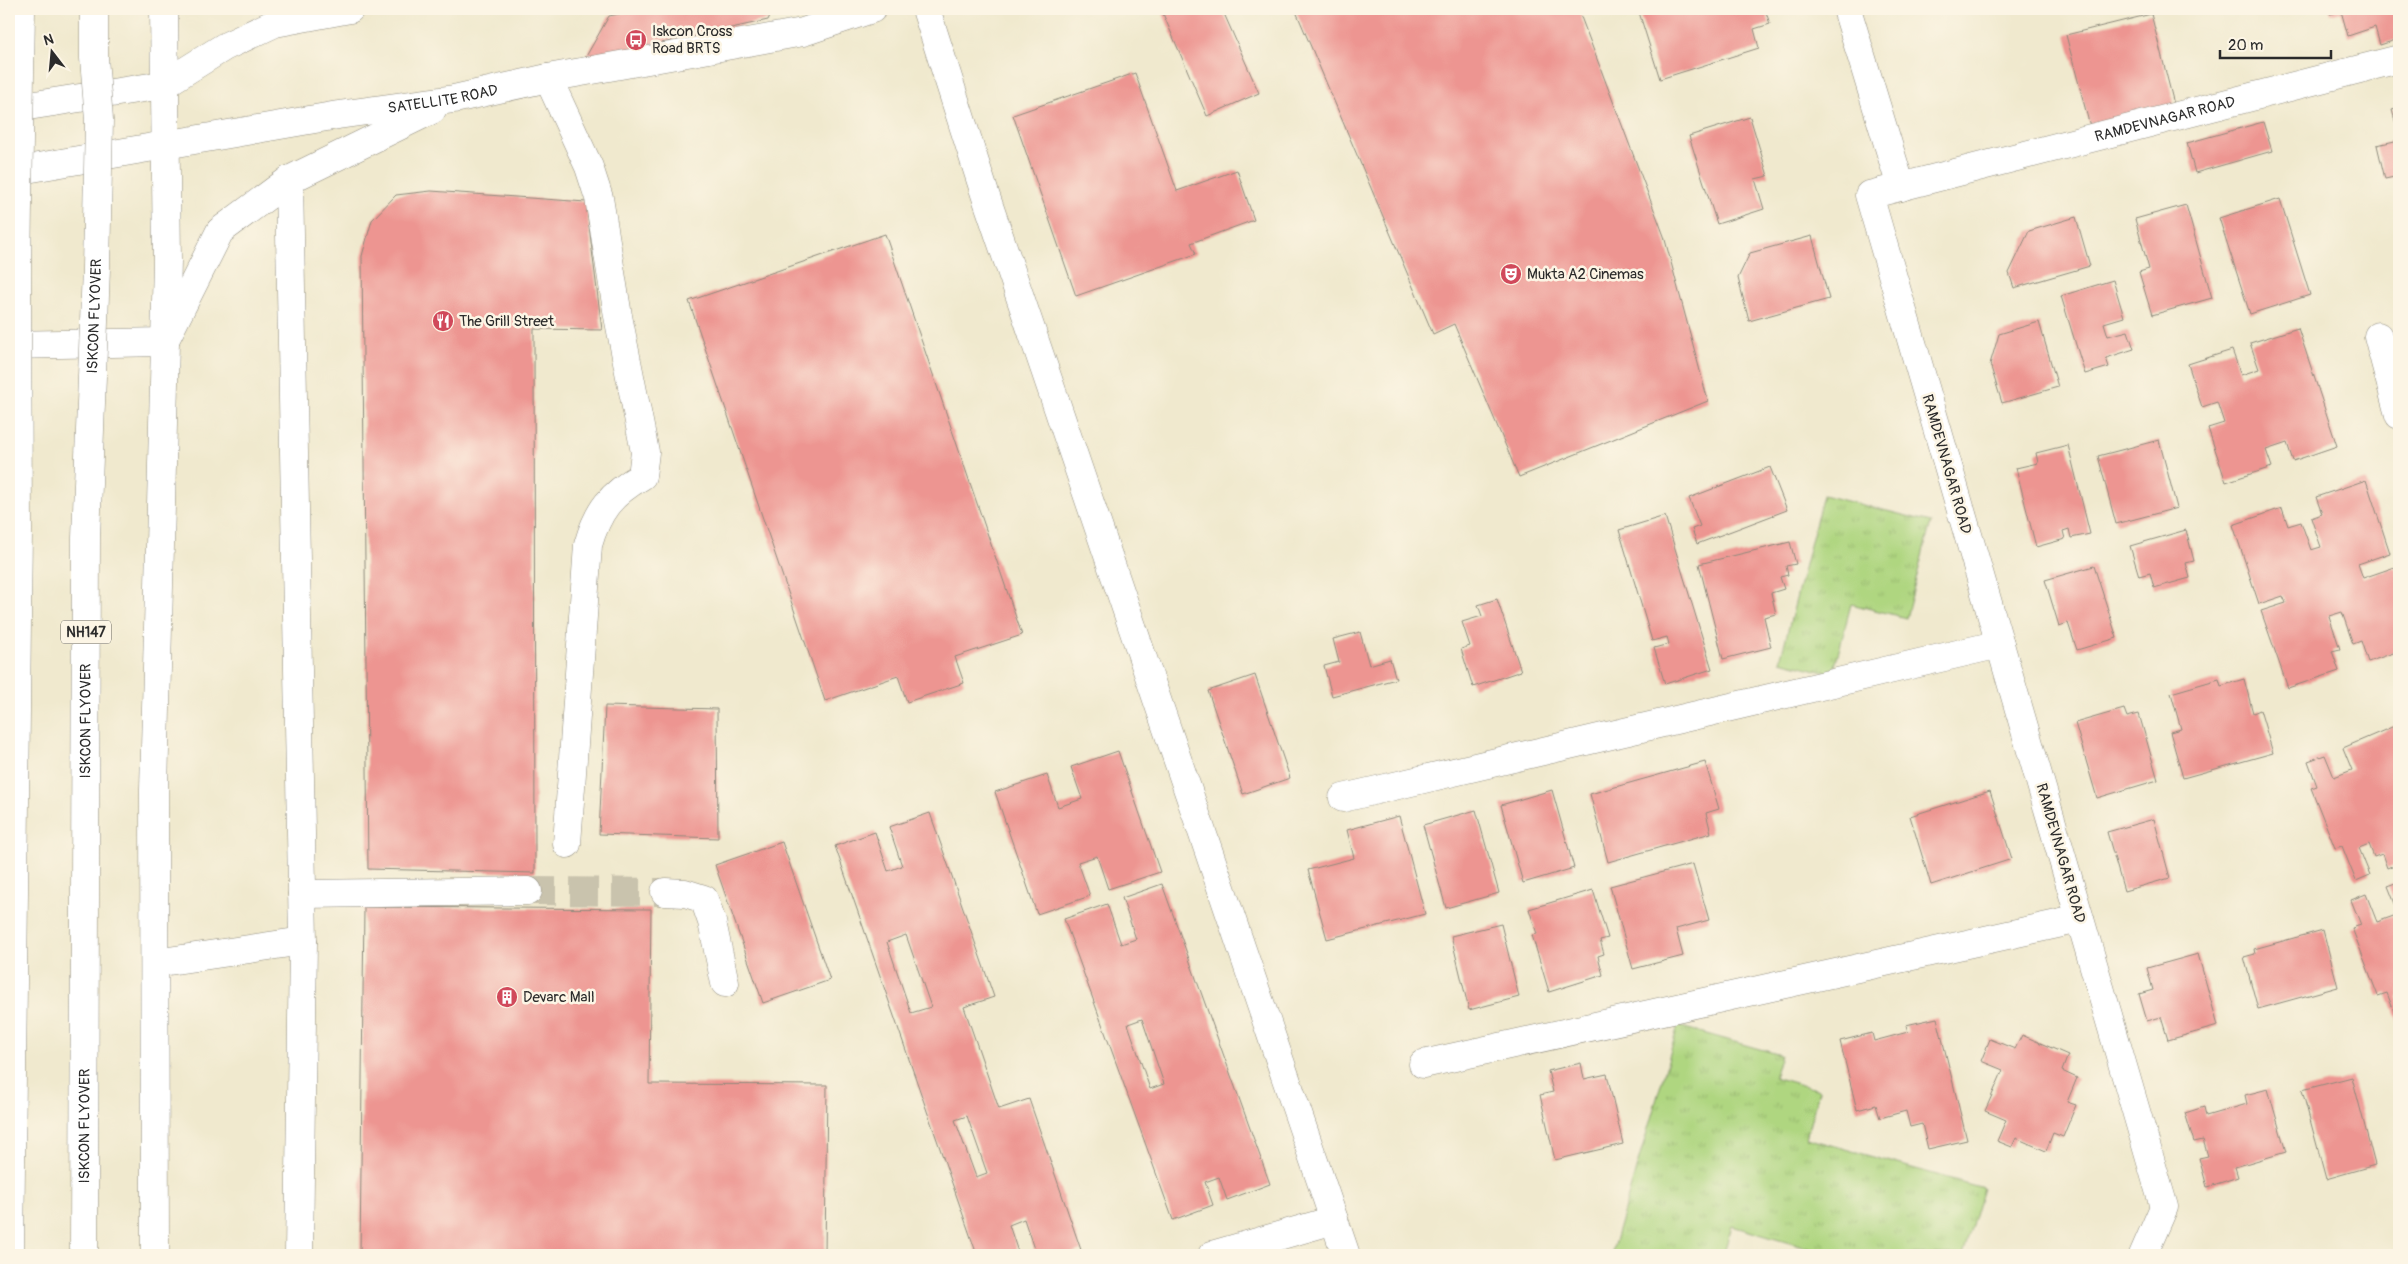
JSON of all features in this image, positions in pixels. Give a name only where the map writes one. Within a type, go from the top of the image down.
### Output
[{"type":"main road","points":[[10,1255],[18,530],[17,271],[21,9]]},
{"type":"main road","name":"ISKCON FLYOVER","points":[[84,1255],[86,538],[96,268],[99,120],[94,58],[94,9]]},
{"type":"main road","points":[[155,1255],[154,790],[167,261],[166,145],[163,85],[164,9]]},
{"type":"main road","points":[[9,109],[163,85],[276,16],[350,9]]},
{"type":"main road","name":"SATELLITE ROAD","points":[[9,172],[338,115],[454,99],[548,78],[803,32],[872,9]]},
{"type":"main road","points":[[926,9],[985,194],[1346,1255]]},
{"type":"main road","points":[[1848,9],[1902,187]]},
{"type":"main road","name":"RAMDEVNAGAR ROAD","points":[[2143,1255],[2164,1207],[1869,195],[2399,59]]},
{"type":"main road","points":[[548,78],[589,167],[599,198],[618,316],[645,452],[642,476],[620,489],[607,504],[594,524],[588,546],[567,844]]},
{"type":"main road","points":[[164,342],[220,231],[289,180],[454,99]]},
{"type":"main road","points":[[289,180],[303,941],[299,1255]]},
{"type":"main road","points":[[2378,336],[2399,415]]},
{"type":"main road","points":[[9,345],[164,342]]},
{"type":"main road","points":[[1343,798],[2000,644]]},
{"type":"main road","points":[[302,894],[528,891]]},
{"type":"main road","points":[[665,892],[685,893],[704,899],[712,922],[725,983]]},
{"type":"main road","points":[[1423,1064],[2080,920]]},
{"type":"main road","points":[[155,963],[303,941]]},
{"type":"main road","points":[[1212,1255],[1334,1220]]},
{"type":"green space","points":[[1823,495],[1931,522],[1906,618],[1851,604],[1833,674],[1780,661]]},
{"type":"green space","points":[[1678,1026],[1781,1055],[1774,1077],[1819,1090],[1806,1138],[1983,1188],[1963,1255],[1830,1255],[1732,1226],[1723,1255],[1611,1255]]},
{"type":"building","name":"Iskcon Cross Road BRTS","points":[[643,9],[773,9],[768,20],[584,60],[609,16]]},
{"type":"building","points":[[1161,9],[1222,9],[1259,93],[1207,116]]},
{"type":"building","points":[[1295,9],[1578,9],[1664,236],[1708,401],[1519,477],[1454,324],[1433,334]]},
{"type":"building","points":[[1638,9],[1765,9],[1770,24],[1754,29],[1759,48],[1660,79]]},
{"type":"building","points":[[2329,9],[2399,9],[2399,39],[2380,45],[2375,27],[2348,36],[2341,11],[2330,14]]},
{"type":"building","points":[[2151,14],[2176,112],[2092,134],[2066,35]]},
{"type":"building","points":[[1135,73],[1177,191],[1237,170],[1254,220],[1191,243],[1196,254],[1076,296],[1013,115]]},
{"type":"building","points":[[2399,108],[2399,135],[2392,110]]},
{"type":"building","points":[[1750,117],[1768,176],[1755,179],[1764,209],[1717,224],[1689,136]]},
{"type":"building","points":[[2263,122],[2272,151],[2195,173],[2187,143]]},
{"type":"building","points":[[2399,140],[2399,176],[2385,179],[2377,145]]},
{"type":"building","points":[[431,191],[586,202],[602,330],[534,329],[535,873],[368,869],[362,256],[372,220],[396,195]]},
{"type":"building","points":[[2280,199],[2310,295],[2250,314],[2219,218]]},
{"type":"building","points":[[2186,205],[2212,298],[2152,315],[2139,272],[2149,269],[2135,219]]},
{"type":"building","points":[[2076,217],[2090,266],[2014,288],[2009,273],[2029,231]]},
{"type":"building","points":[[885,234],[1022,635],[955,657],[964,683],[907,702],[898,676],[825,701],[689,301]]},
{"type":"building","points":[[1812,236],[1829,299],[1749,321],[1738,278],[1750,253]]},
{"type":"building","points":[[2113,280],[2124,317],[2104,323],[2108,336],[2128,331],[2134,349],[2106,358],[2109,367],[2085,374],[2061,296]]},
{"type":"building","points":[[2039,322],[2058,387],[2002,403],[1990,364],[1999,334]]},
{"type":"building","points":[[2298,328],[2337,446],[2293,461],[2287,443],[2266,450],[2272,467],[2226,482],[2208,428],[2224,423],[2217,402],[2202,407],[2188,364],[2232,350],[2241,375],[2259,369],[2250,343]]},
{"type":"building","points":[[2159,440],[2177,508],[2116,524],[2098,456]]},
{"type":"building","points":[[2068,445],[2090,534],[2071,538],[2069,529],[2063,531],[2065,539],[2036,547],[2016,468],[2038,463],[2036,453]]},
{"type":"building","points":[[1770,467],[1787,510],[1697,544],[1692,529],[1700,526],[1689,498]]},
{"type":"building","points":[[2366,480],[2390,553],[2358,564],[2363,578],[2395,567],[2399,580],[2399,651],[2368,662],[2361,641],[2353,644],[2342,612],[2329,616],[2340,649],[2332,651],[2339,671],[2288,688],[2261,611],[2286,603],[2283,596],[2259,604],[2233,525],[2282,508],[2288,526],[2301,522],[2311,550],[2321,547],[2311,518],[2322,514],[2316,497]]},
{"type":"building","points":[[1665,516],[1712,669],[1665,684],[1654,648],[1669,644],[1667,637],[1652,641],[1619,530]]},
{"type":"building","points":[[2186,530],[2194,561],[2186,563],[2190,578],[2154,588],[2150,573],[2139,576],[2130,546]]},
{"type":"building","points":[[1790,542],[1796,564],[1786,566],[1788,575],[1780,577],[1784,589],[1771,593],[1776,614],[1764,617],[1771,647],[1723,659],[1699,564]]},
{"type":"building","points":[[2094,566],[2117,638],[2077,650],[2068,623],[2059,626],[2045,580]]},
{"type":"building","points":[[1497,599],[1521,671],[1473,687],[1461,649],[1470,646],[1462,622],[1482,616],[1478,605]]},
{"type":"building","points":[[1360,632],[1369,665],[1390,659],[1396,679],[1332,696],[1324,666],[1339,662],[1333,639]]},
{"type":"building","points":[[1255,675],[1290,778],[1243,794],[1208,691]]},
{"type":"building","points":[[2219,679],[2221,686],[2244,679],[2253,713],[2260,710],[2273,753],[2183,778],[2170,732],[2181,729],[2171,693]]},
{"type":"building","points":[[605,706],[717,709],[718,838],[599,834]]},
{"type":"building","points":[[2124,709],[2127,717],[2139,714],[2158,780],[2097,798],[2075,723]]},
{"type":"building","points":[[2399,724],[2399,863],[2387,868],[2382,854],[2374,857],[2369,844],[2359,848],[2370,875],[2356,881],[2342,846],[2335,848],[2311,788],[2317,786],[2308,761],[2325,755],[2334,777],[2352,770],[2343,748]]},
{"type":"building","points":[[1118,751],[1160,872],[1108,889],[1097,856],[1078,862],[1090,896],[1037,914],[995,792],[1047,775],[1058,807],[1082,799],[1071,767]]},
{"type":"building","points":[[1705,762],[1719,809],[1706,813],[1711,833],[1608,862],[1590,794]]},
{"type":"building","points":[[1552,790],[1574,868],[1523,883],[1501,805]]},
{"type":"building","points":[[1990,791],[2012,859],[1931,885],[1910,816]]},
{"type":"building","points":[[1476,810],[1499,893],[1446,908],[1423,825]]},
{"type":"building","points":[[930,813],[994,997],[964,1007],[999,1109],[1029,1099],[1081,1250],[1066,1255],[1036,1255],[1024,1219],[1009,1225],[1019,1255],[977,1255],[835,846],[875,832],[888,871],[902,866],[889,827]],"holes":[[[906,935],[931,1007],[911,1013],[887,942]],[[967,1116],[987,1173],[976,1177],[955,1120]]]},
{"type":"building","points":[[1399,816],[1425,914],[1327,939],[1308,870],[1354,858],[1347,830]]},
{"type":"building","points":[[2154,819],[2170,878],[2124,891],[2107,832]]},
{"type":"building","points":[[782,842],[830,980],[763,1003],[715,865]]},
{"type":"building","points":[[1693,864],[1709,920],[1676,929],[1683,956],[1633,969],[1610,886]]},
{"type":"building","points":[[2399,882],[2399,914],[2388,886]]},
{"type":"building","points":[[1162,884],[1270,1184],[1227,1200],[1219,1177],[1205,1182],[1213,1205],[1173,1220],[1064,919],[1107,904],[1121,944],[1136,939],[1122,898]],"holes":[[[1142,1019],[1164,1084],[1150,1089],[1128,1024]]]},
{"type":"building","points":[[1593,890],[1608,938],[1600,940],[1604,954],[1598,956],[1603,975],[1549,992],[1532,935],[1537,934],[1529,909]]},
{"type":"building","points":[[2366,894],[2377,922],[2399,914],[2398,1022],[2387,993],[2378,996],[2352,928],[2361,925],[2351,900]]},
{"type":"building","name":"Devarc Mall","points":[[364,907],[651,909],[649,1084],[827,1085],[825,1255],[360,1255]]},
{"type":"building","points":[[1501,924],[1519,997],[1469,1010],[1451,936]]},
{"type":"building","points":[[2323,930],[2338,987],[2258,1009],[2244,957],[2255,954],[2254,949]]},
{"type":"building","points":[[2198,954],[2218,1026],[2168,1040],[2161,1017],[2147,1021],[2139,994],[2153,990],[2147,968]]},
{"type":"building","points":[[1937,1018],[1967,1140],[1928,1149],[1922,1124],[1910,1127],[1906,1111],[1880,1118],[1876,1105],[1857,1110],[1840,1041],[1872,1033],[1874,1041],[1908,1032],[1906,1025]]},
{"type":"building","points":[[2022,1035],[2068,1055],[2062,1071],[2077,1078],[2067,1102],[2076,1105],[2063,1137],[2053,1133],[2046,1151],[2016,1138],[2012,1147],[1997,1141],[2006,1120],[1985,1111],[2003,1070],[1981,1061],[1990,1039],[2015,1049]]},
{"type":"building","points":[[1581,1063],[1584,1079],[1607,1074],[1623,1144],[1555,1160],[1540,1095],[1553,1092],[1548,1071]]},
{"type":"building","points":[[2352,1077],[2375,1165],[2326,1179],[2302,1090]]},
{"type":"building","points":[[2268,1089],[2286,1152],[2235,1167],[2238,1177],[2207,1187],[2199,1158],[2208,1156],[2203,1140],[2194,1142],[2185,1113],[2204,1107],[2206,1116],[2247,1104],[2245,1095]]},
{"type":"tunnel","points":[[528,891],[665,892]]},
{"type":"place","name":"Iskcon Cross Road BRTS","points":[[636,40]]},
{"type":"place","name":"Mukta A2 Cinemas","points":[[1511,274]]},
{"type":"place","name":"The Grill Street","points":[[443,321]]},
{"type":"place","name":"Devarc Mall","points":[[507,997]]}]
